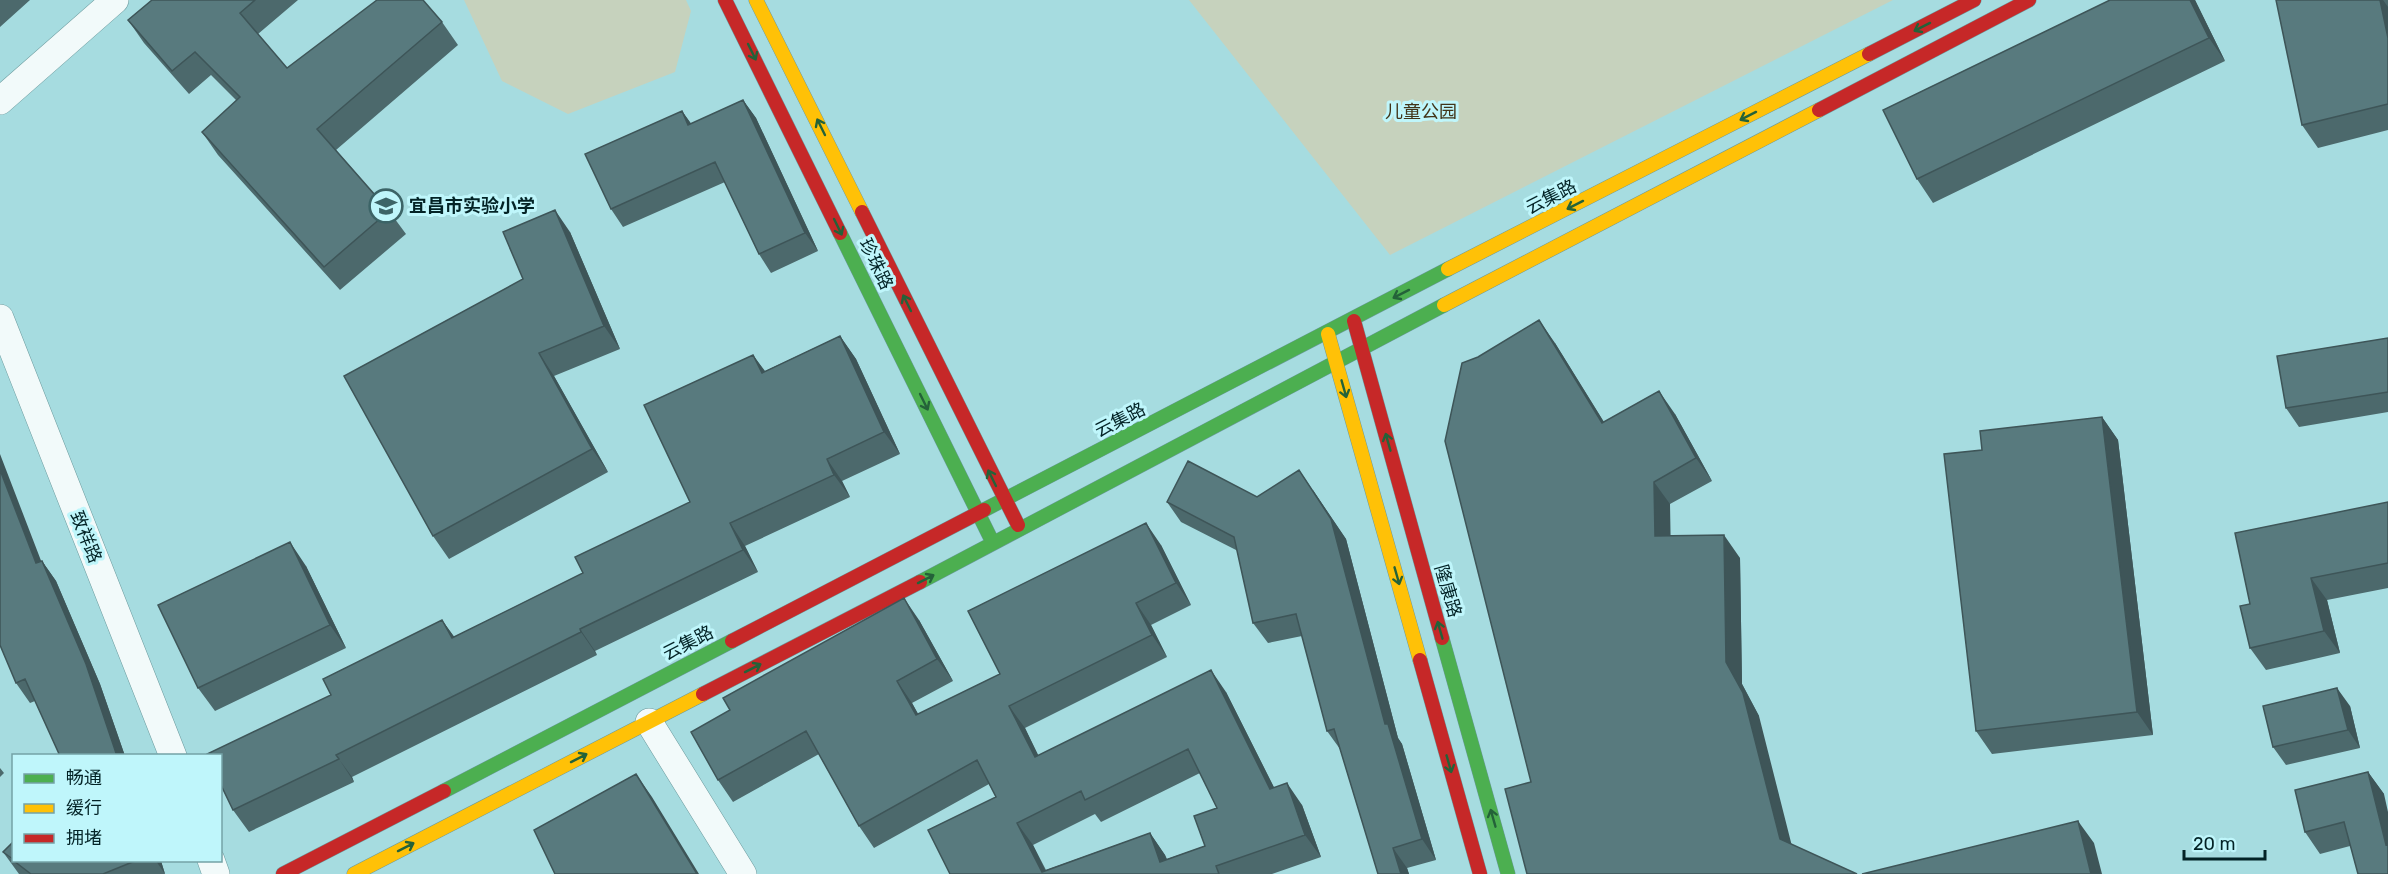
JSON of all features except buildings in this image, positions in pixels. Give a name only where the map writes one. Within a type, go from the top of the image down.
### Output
[{"type":"main road","name":"珍珠路","points":[[725,0],[993,544]]},
{"type":"main road","name":"珍珠路","points":[[756,0],[1003,500],[1020,529]]},
{"type":"main road","name":"云集路","points":[[283,874],[1353,318],[1974,0]]},
{"type":"main road","points":[[354,874],[993,544],[1337,361],[2029,0]]},
{"type":"main road","name":"隆康路","points":[[1353,318],[1508,874]]},
{"type":"main road","points":[[1327,333],[1337,361],[1480,874]]},
{"type":"street","points":[[0,100],[115,0]]},
{"type":"street","name":"致祥路","points":[[0,318],[172,754]]},
{"type":"street","points":[[649,722],[743,874]]},
{"type":"green space","points":[[464,0],[686,0],[691,11],[675,72],[568,114],[502,81]]},
{"type":"green space","name":"儿童公园","points":[[1189,0],[1893,0],[1390,255]]},
{"type":"traffic: fast","points":[[840,233],[991,539]]},
{"type":"traffic: fast","points":[[984,510],[1448,269]]},
{"type":"traffic: fast","points":[[920,582],[1444,305]]},
{"type":"traffic: fast","points":[[1442,638],[1508,874]]},
{"type":"traffic: fast","points":[[444,791],[732,641]]},
{"type":"traffic: slow","points":[[756,0],[862,212]]},
{"type":"traffic: slow","points":[[1448,269],[1869,54]]},
{"type":"traffic: slow","points":[[1444,305],[1819,110]]},
{"type":"traffic: slow","points":[[1328,334],[1420,660]]},
{"type":"traffic: slow","points":[[354,874],[703,694]]},
{"type":"traffic: jam","points":[[725,0],[840,233]]},
{"type":"traffic: jam","points":[[1869,54],[1974,0]]},
{"type":"traffic: jam","points":[[1819,110],[2029,0]]},
{"type":"traffic: jam","points":[[862,212],[1018,525]]},
{"type":"traffic: jam","points":[[1354,321],[1442,638]]},
{"type":"traffic: jam","points":[[732,641],[984,510]]},
{"type":"traffic: jam","points":[[703,694],[920,582]]},
{"type":"traffic: jam","points":[[1420,660],[1480,874]]},
{"type":"traffic: jam","points":[[283,874],[444,791]]},
{"type":"place","name":"宜昌市实验小学","points":[[386,206]]}]
